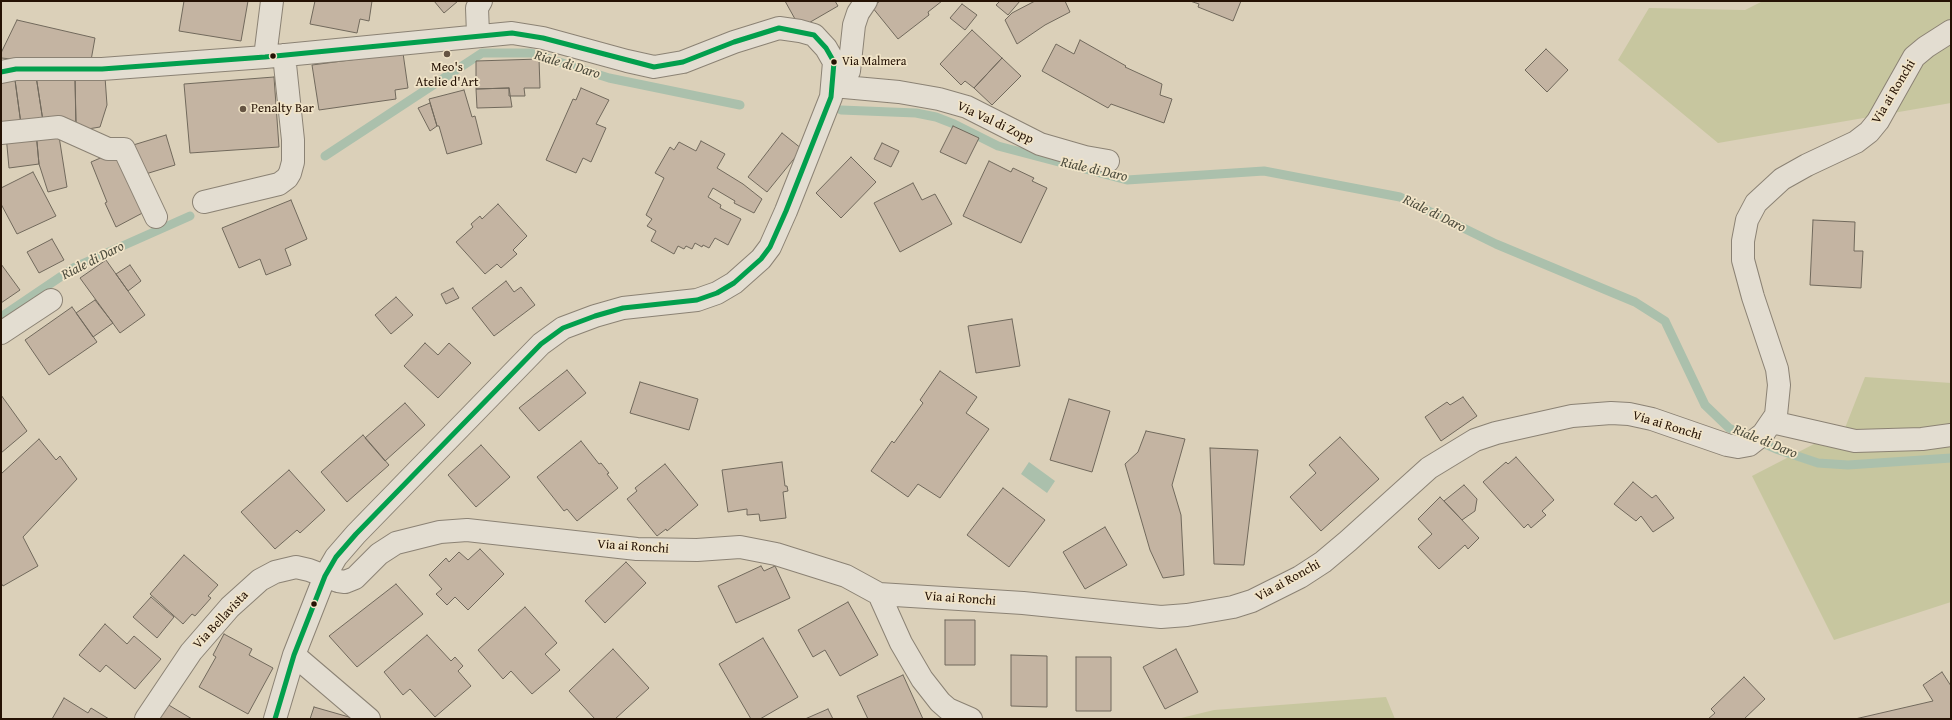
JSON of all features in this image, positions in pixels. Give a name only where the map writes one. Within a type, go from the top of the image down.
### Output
[{"type":"street","points":[[204,202],[279,184],[287,178],[290,173],[293,162],[293,140],[275,56],[272,1]]},
{"type":"street","points":[[478,34],[477,8],[481,1]]},
{"type":"street","points":[[833,87],[850,71],[854,25],[858,13],[866,1]]},
{"type":"street","points":[[1,72],[16,70],[102,68],[275,56],[478,34],[512,33],[543,38],[654,67],[683,62],[734,42],[779,28],[814,35],[826,48],[834,62],[833,87],[822,121],[770,247],[751,269],[734,283],[717,293],[697,300],[623,308],[595,316],[563,328],[541,344],[356,534],[336,557],[325,576],[294,655],[275,719]]},
{"type":"street","name":"Via ai Ronchi","points":[[325,576],[341,581],[351,580],[379,554],[396,542],[440,532],[467,530],[637,549],[697,550],[740,547],[776,554],[846,576],[879,594],[1023,603],[1138,616],[1174,616],[1216,611],[1252,601],[1300,577],[1323,562],[1348,541],[1429,468],[1475,440],[1496,433],[1572,416],[1611,413],[1629,414],[1652,419],[1727,445],[1738,447],[1762,434],[1776,415],[1778,400],[1778,374],[1743,260],[1743,241],[1747,220],[1756,203],[1782,179],[1807,165],[1856,142],[1869,132],[1878,121],[1914,57],[1926,47],[1951,31]]},
{"type":"street","name":"Via Val di Zopp","points":[[833,87],[899,92],[939,99],[967,107],[1040,144],[1108,162]]},
{"type":"street","points":[[1,133],[59,128],[108,149],[124,149],[156,217]]},
{"type":"street","points":[[1,333],[51,300]]},
{"type":"street","points":[[1762,434],[1855,441],[1922,440],[1951,434]]},
{"type":"street","name":"Via Bellavista","points":[[146,719],[191,652],[230,607],[260,580],[275,572],[296,568],[325,576]]},
{"type":"street","points":[[879,594],[901,643],[922,679],[940,702],[948,709],[971,719]]},
{"type":"street","points":[[294,655],[369,719]]},
{"type":"shaded area","points":[[1763,1],[1951,1],[1951,103],[1718,143],[1618,60],[1649,8],[1745,10]]},
{"type":"shaded area","points":[[1865,377],[1951,383],[1951,602],[1834,640],[1752,476],[1845,428]]},
{"type":"shaded area","points":[[1029,462],[1055,481],[1047,493],[1021,474]]},
{"type":"shaded area","points":[[1386,697],[1395,719],[1177,719],[1214,710]]},
{"type":"building","points":[[184,1],[248,1],[241,41],[179,31]]},
{"type":"building","points":[[315,1],[372,1],[369,21],[360,19],[357,33],[310,24]]},
{"type":"building","points":[[434,1],[458,1],[444,13]]},
{"type":"building","points":[[785,1],[835,1],[838,6],[800,28]]},
{"type":"building","points":[[880,1],[942,1],[928,12],[929,15],[898,39],[872,7]]},
{"type":"building","points":[[1000,1],[1020,1],[1008,15],[996,5]]},
{"type":"building","points":[[1035,1],[1065,1],[1070,12],[1045,25],[1017,44],[1005,20],[1012,13]]},
{"type":"building","points":[[1190,1],[1241,1],[1233,21],[1198,7],[1199,4]]},
{"type":"building","points":[[962,4],[977,15],[965,30],[950,18]]},
{"type":"building","points":[[17,20],[95,38],[90,66],[1,58],[1,53]]},
{"type":"building","points":[[972,30],[1002,58],[974,88],[965,81],[961,85],[940,64]]},
{"type":"building","points":[[1080,40],[1126,66],[1125,67],[1162,84],[1160,95],[1172,99],[1164,123],[1111,104],[1108,108],[1042,71],[1056,44],[1074,54]]},
{"type":"building","points":[[1546,49],[1568,70],[1547,92],[1525,70]]},
{"type":"building","points":[[403,53],[408,88],[395,90],[396,99],[319,110],[312,65]]},
{"type":"building","points":[[1002,58],[1021,76],[992,105],[974,88]]},
{"type":"building","points":[[539,59],[540,88],[524,88],[525,96],[509,96],[509,88],[476,89],[476,61]]},
{"type":"building","points":[[36,76],[75,78],[76,122],[62,123],[43,121]]},
{"type":"building","points":[[36,76],[43,121],[21,124],[15,80]]},
{"type":"building","points":[[105,77],[107,105],[100,127],[76,131],[75,78]]},
{"type":"building","points":[[274,77],[279,147],[190,153],[184,84]]},
{"type":"building","points":[[15,80],[21,124],[1,127],[1,82]]},
{"type":"building","points":[[509,88],[512,107],[477,108],[476,89]]},
{"type":"building","points":[[581,88],[609,100],[596,124],[606,128],[591,162],[583,158],[576,173],[546,160],[573,99],[576,100]]},
{"type":"building","points":[[464,90],[472,117],[475,116],[482,144],[447,154],[429,99]]},
{"type":"building","points":[[430,103],[437,126],[430,131],[418,108]]},
{"type":"building","points":[[953,126],[979,138],[966,164],[940,152]]},
{"type":"building","points":[[58,130],[67,187],[48,192],[39,164],[36,132]]},
{"type":"building","points":[[36,132],[39,164],[9,168],[6,135]]},
{"type":"building","points":[[782,133],[802,149],[767,192],[748,177]]},
{"type":"building","points":[[166,135],[175,165],[139,176],[130,146]]},
{"type":"building","points":[[701,141],[725,154],[717,168],[743,184],[762,199],[754,213],[734,203],[735,201],[713,188],[708,197],[721,205],[720,208],[741,219],[728,245],[715,238],[709,248],[703,245],[702,247],[695,243],[692,249],[686,246],[684,249],[678,246],[674,254],[651,241],[656,231],[647,226],[652,219],[646,215],[664,178],[655,173],[670,147],[674,150],[679,142],[696,151]]},
{"type":"building","points":[[882,143],[899,151],[891,167],[874,159]]},
{"type":"building","points":[[117,151],[150,209],[116,227],[105,203],[107,202],[91,162]]},
{"type":"building","points":[[851,157],[876,182],[841,218],[816,193]]},
{"type":"building","points":[[989,161],[1011,172],[1013,168],[1034,178],[1032,181],[1047,188],[1021,243],[963,216]]},
{"type":"building","points":[[33,172],[56,216],[17,234],[1,204],[1,188]]},
{"type":"building","points":[[913,183],[922,200],[935,194],[952,224],[900,252],[874,203]]},
{"type":"building","points":[[291,200],[307,239],[285,249],[291,265],[266,275],[260,259],[239,268],[222,228]]},
{"type":"building","points":[[498,204],[527,236],[513,250],[517,254],[501,268],[497,264],[485,274],[456,242],[473,227],[471,224],[480,216],[482,219]]},
{"type":"building","points":[[1813,220],[1855,222],[1854,251],[1863,251],[1861,288],[1810,285]]},
{"type":"building","points":[[52,239],[64,260],[39,273],[27,252]]},
{"type":"building","points":[[106,260],[145,315],[120,333],[80,278]]},
{"type":"building","points":[[1,264],[20,290],[1,303]]},
{"type":"building","points":[[130,265],[141,281],[128,291],[116,274]]},
{"type":"building","points":[[506,281],[514,292],[521,287],[535,305],[494,336],[472,308]]},
{"type":"building","points":[[453,288],[459,298],[446,304],[441,294]]},
{"type":"building","points":[[396,297],[413,315],[391,334],[375,315]]},
{"type":"building","points":[[95,300],[113,323],[93,337],[76,313]]},
{"type":"building","points":[[72,307],[97,342],[49,375],[25,340]]},
{"type":"building","points":[[1012,319],[1020,366],[976,373],[968,326]]},
{"type":"building","points":[[425,343],[438,355],[449,343],[471,363],[438,398],[404,366]]},
{"type":"building","points":[[567,370],[586,393],[539,431],[519,408]]},
{"type":"building","points":[[940,371],[977,397],[966,413],[989,429],[940,498],[918,484],[908,497],[871,471],[892,441],[894,443],[923,403],[920,400]]},
{"type":"building","points":[[640,382],[698,399],[689,430],[630,413]]},
{"type":"building","points":[[1,395],[27,431],[1,453]]},
{"type":"building","points":[[1463,397],[1477,416],[1441,441],[1425,417],[1447,402],[1450,405]]},
{"type":"building","points":[[1069,399],[1110,411],[1092,472],[1050,460]]},
{"type":"building","points":[[405,403],[425,425],[385,461],[365,438]]},
{"type":"building","points":[[1146,431],[1185,439],[1172,485],[1181,515],[1184,575],[1163,578],[1150,550],[1125,464],[1138,452]]},
{"type":"building","points":[[363,435],[389,465],[347,502],[321,472]]},
{"type":"building","points":[[1340,437],[1379,479],[1321,531],[1290,497],[1316,473],[1309,465]]},
{"type":"building","points":[[39,439],[56,460],[60,456],[77,479],[23,537],[38,566],[3,586],[1,583],[1,474]]},
{"type":"building","points":[[581,441],[599,464],[601,463],[609,473],[607,474],[618,488],[577,521],[567,509],[564,511],[537,477]]},
{"type":"building","points":[[481,445],[510,477],[476,507],[448,475]]},
{"type":"building","points":[[1210,448],[1258,450],[1244,565],[1214,564]]},
{"type":"building","points":[[1516,457],[1554,500],[1542,511],[1546,515],[1531,528],[1528,524],[1524,528],[1483,482],[1506,462],[1508,464]]},
{"type":"building","points":[[782,462],[785,486],[787,486],[788,491],[783,492],[786,518],[760,521],[759,514],[747,515],[747,509],[728,512],[722,470]]},
{"type":"building","points":[[665,464],[698,505],[667,531],[666,529],[657,536],[627,499],[637,491],[635,488]]},
{"type":"building","points":[[289,470],[325,510],[300,533],[297,530],[275,549],[241,512]]},
{"type":"building","points":[[1633,482],[1652,498],[1656,495],[1674,518],[1653,532],[1641,516],[1636,521],[1614,504]]},
{"type":"building","points":[[1464,485],[1477,499],[1475,511],[1462,520],[1444,501]]},
{"type":"building","points":[[1003,488],[1045,520],[1009,567],[967,535]]},
{"type":"building","points":[[1440,497],[1479,538],[1468,549],[1465,545],[1439,569],[1418,547],[1432,534],[1418,519]]},
{"type":"building","points":[[1105,527],[1127,565],[1085,589],[1063,552]]},
{"type":"building","points":[[480,549],[504,574],[468,610],[455,597],[447,605],[436,594],[442,589],[429,575],[446,558],[449,562],[459,552],[468,560]]},
{"type":"building","points":[[184,555],[218,585],[208,596],[211,598],[195,616],[192,614],[183,624],[150,594]]},
{"type":"building","points":[[626,562],[646,583],[605,623],[585,601]]},
{"type":"building","points":[[761,566],[764,571],[775,566],[790,598],[736,623],[718,586]]},
{"type":"building","points":[[396,584],[423,614],[357,667],[329,636]]},
{"type":"building","points":[[151,597],[174,617],[157,638],[133,617]]},
{"type":"building","points":[[848,602],[878,655],[840,676],[825,650],[813,657],[798,630]]},
{"type":"building","points":[[525,607],[557,643],[545,654],[560,670],[532,694],[511,671],[503,679],[478,650]]},
{"type":"building","points":[[945,620],[975,620],[975,665],[945,665]]},
{"type":"building","points":[[105,624],[127,644],[134,636],[161,659],[135,689],[106,665],[100,672],[79,655]]},
{"type":"building","points":[[224,634],[252,649],[249,655],[273,668],[248,714],[199,687],[216,657],[213,655]]},
{"type":"building","points":[[427,635],[451,661],[455,657],[463,666],[458,671],[471,686],[435,717],[410,689],[403,695],[384,672]]},
{"type":"building","points":[[763,638],[798,697],[760,719],[751,719],[719,664]]},
{"type":"building","points":[[613,649],[649,688],[615,719],[595,719],[569,691]]},
{"type":"building","points":[[1176,649],[1198,692],[1165,709],[1143,667]]},
{"type":"building","points":[[1011,655],[1047,656],[1047,707],[1011,706]]},
{"type":"building","points":[[1076,657],[1111,657],[1111,711],[1076,711]]},
{"type":"building","points":[[1942,672],[1951,686],[1951,719],[1855,719],[1933,701],[1923,685]]},
{"type":"building","points":[[903,675],[923,719],[868,719],[857,696]]},
{"type":"building","points":[[1744,677],[1765,699],[1744,719],[1708,719],[1715,713],[1711,709]]},
{"type":"building","points":[[64,698],[88,713],[91,708],[109,719],[52,719]]},
{"type":"building","points":[[167,704],[192,719],[158,719]]},
{"type":"building","points":[[314,707],[356,719],[310,719]]},
{"type":"building","points":[[828,709],[833,719],[805,719]]},
{"type":"waterway","name":"Riale di Daro","points":[[325,156],[482,53],[531,53],[609,78],[740,105]]},
{"type":"waterway","name":"Riale di Daro","points":[[841,110],[916,113],[936,117],[954,124],[998,146],[1127,180],[1264,171],[1400,197],[1496,244],[1635,302],[1665,321],[1705,405],[1729,428],[1776,449],[1818,463],[1848,465],[1951,458]]},
{"type":"waterway","name":"Riale di Daro","points":[[1,317],[75,267],[190,216]]},
{"type":"transit line","points":[[1,72],[16,69],[102,69],[265,57],[512,33],[543,38],[654,67],[683,62],[734,42],[779,28],[814,35],[826,48],[834,62],[831,97],[786,211],[770,247],[761,259],[734,283],[717,293],[697,300],[623,308],[595,316],[563,328],[541,344],[356,534],[336,557],[325,576],[294,655],[275,719]]},
{"type":"place","name":"Meo's Atelie d'Art","points":[[447,54]]},
{"type":"place","name":"Via Malmera","points":[[834,62]]},
{"type":"place","name":"Penalty Bar","points":[[243,109]]}]
